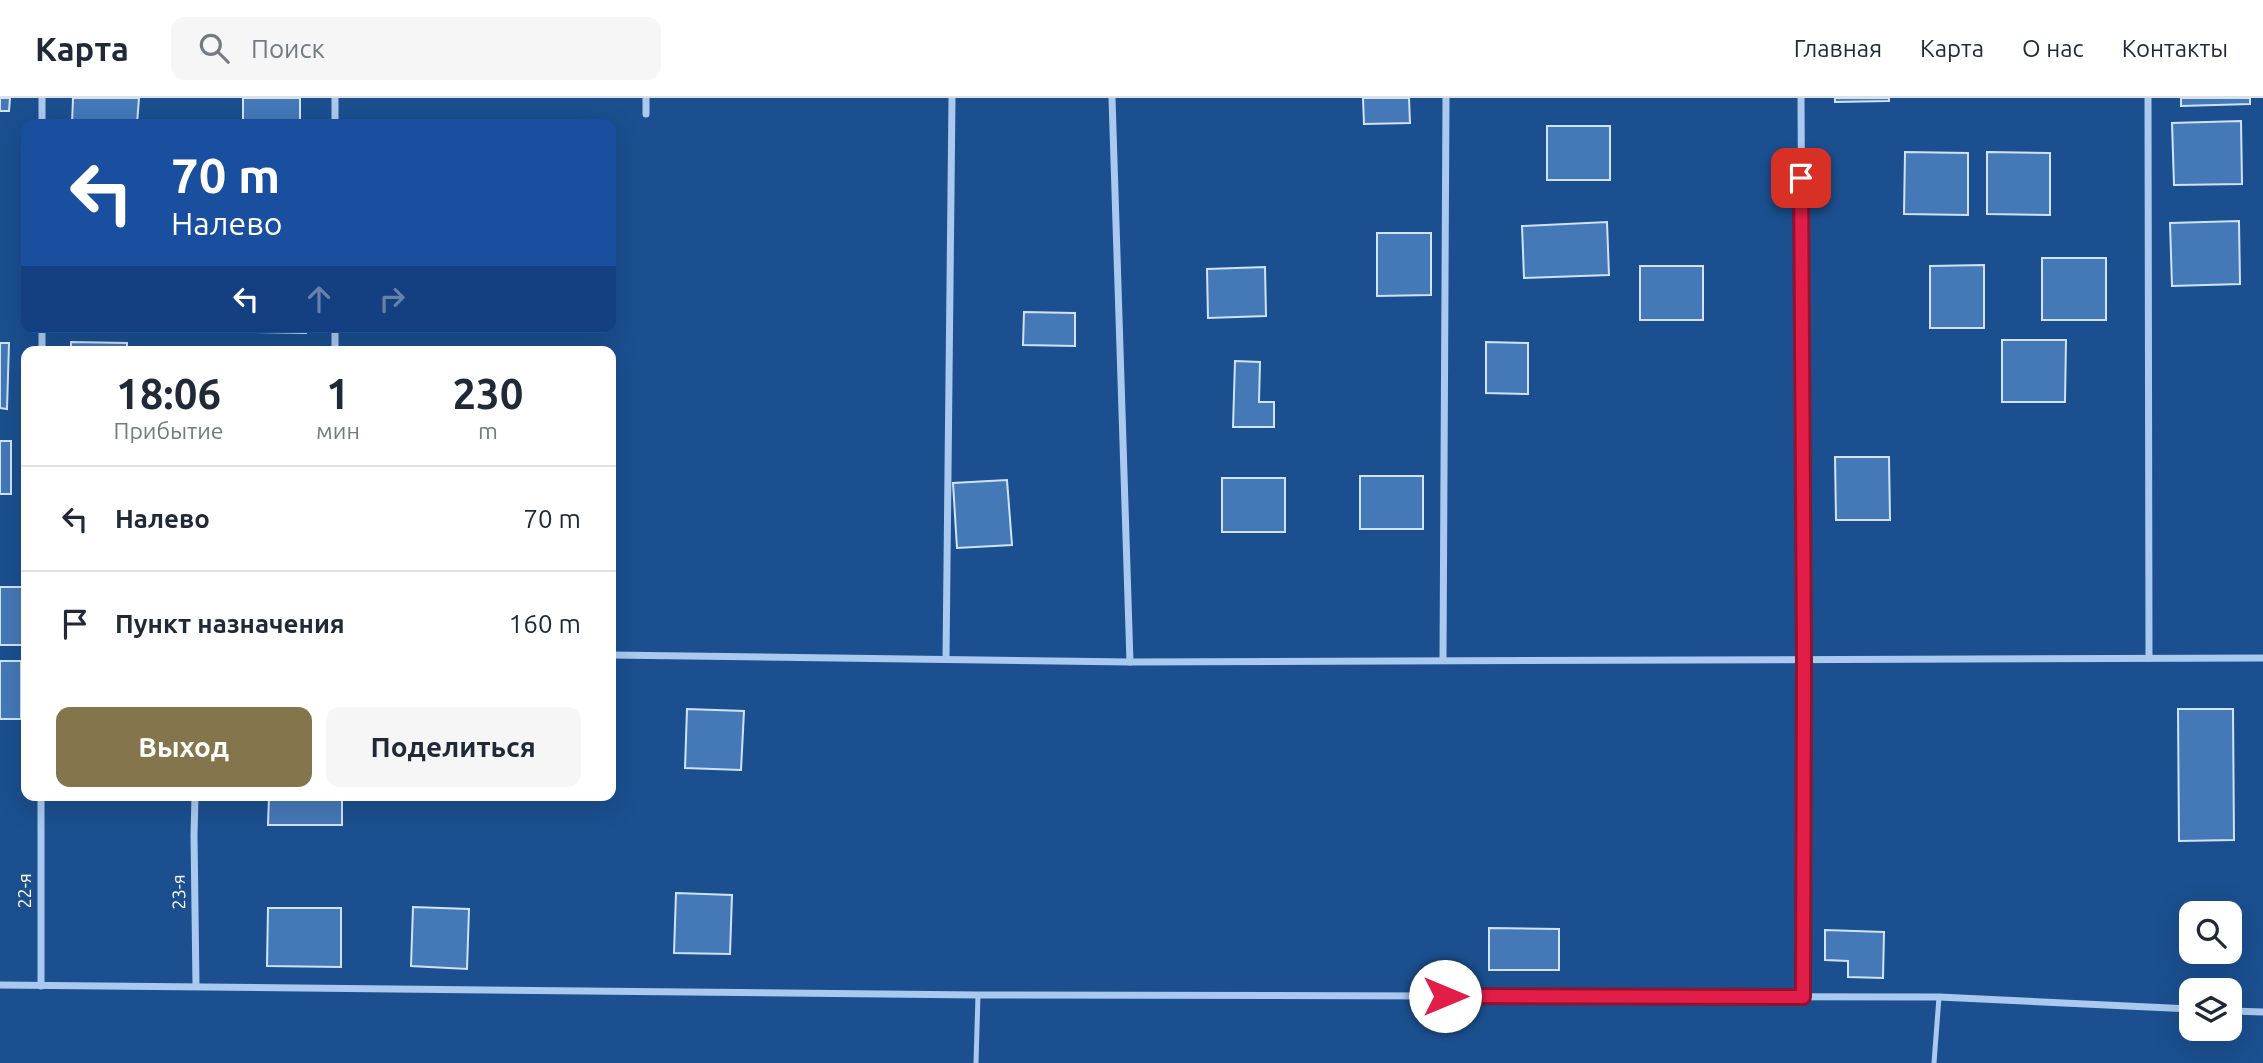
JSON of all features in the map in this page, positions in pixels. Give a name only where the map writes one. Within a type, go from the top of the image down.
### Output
[{"type":"street","points":[[42,98],[42,119]]},
{"type":"street","points":[[335,98],[335,119]]},
{"type":"street","points":[[646,98],[646,114]]},
{"type":"street","points":[[946,659],[952,98]]},
{"type":"street","points":[[1112,98],[1130,662]]},
{"type":"street","points":[[1443,659],[1446,98]]},
{"type":"street","points":[[1801,98],[1803,997]]},
{"type":"street","points":[[2148,98],[2149,658]]},
{"type":"street","points":[[616,655],[1130,662],[1443,659],[2263,659]]},
{"type":"street","name":"22-я","points":[[41,801],[41,986]]},
{"type":"street","name":"23-я","points":[[195,801],[196,986]]},
{"type":"street","points":[[0,985],[978,995],[1939,996],[2179,1008]]},
{"type":"street","points":[[2242,1011],[2263,1012]]},
{"type":"lane","points":[[976,1063],[978,995]]},
{"type":"lane","points":[[1934,1063],[1939,996]]},
{"type":"building","points":[[0,98],[10,98],[9,111],[0,111]]},
{"type":"building","points":[[73,98],[139,98],[137,119],[72,119]]},
{"type":"building","points":[[243,98],[300,98],[300,119],[243,119]]},
{"type":"building","points":[[1363,98],[1409,98],[1410,123],[1364,124]]},
{"type":"building","points":[[1835,98],[1889,98],[1889,101],[1835,102]]},
{"type":"building","points":[[2181,98],[2250,98],[2250,104],[2181,106]]},
{"type":"building","points":[[2241,121],[2242,184],[2174,185],[2172,123]]},
{"type":"building","points":[[1547,126],[1610,126],[1610,180],[1547,180]]},
{"type":"building","points":[[1905,152],[1968,153],[1968,215],[1904,214]]},
{"type":"building","points":[[1987,152],[2050,153],[2050,215],[1987,214]]},
{"type":"building","points":[[2239,221],[2240,284],[2172,286],[2170,223]]},
{"type":"building","points":[[1607,222],[1609,275],[1524,278],[1522,226]]},
{"type":"building","points":[[1377,233],[1431,233],[1431,295],[1377,296]]},
{"type":"building","points":[[2042,258],[2106,258],[2106,320],[2042,320]]},
{"type":"building","points":[[1984,265],[1984,328],[1930,328],[1930,266]]},
{"type":"building","points":[[1640,266],[1703,266],[1703,320],[1640,320]]},
{"type":"building","points":[[1265,267],[1266,316],[1208,318],[1207,269]]},
{"type":"building","points":[[1024,312],[1075,313],[1075,346],[1023,345]]},
{"type":"building","points":[[2002,340],[2066,340],[2065,402],[2002,402]]},
{"type":"building","points":[[71,342],[127,343],[127,346],[71,346]]},
{"type":"building","points":[[1486,342],[1528,343],[1528,394],[1486,393]]},
{"type":"building","points":[[0,343],[9,343],[7,409],[0,408]]},
{"type":"building","points":[[1235,361],[1260,362],[1259,402],[1274,402],[1274,427],[1233,427]]},
{"type":"building","points":[[0,441],[11,441],[11,494],[0,494]]},
{"type":"building","points":[[1835,457],[1889,457],[1890,520],[1836,520]]},
{"type":"building","points":[[1360,476],[1423,476],[1423,529],[1360,529]]},
{"type":"building","points":[[1222,478],[1285,478],[1285,532],[1222,532]]},
{"type":"building","points":[[1007,480],[1012,545],[957,548],[953,483]]},
{"type":"building","points":[[0,587],[21,587],[21,645],[0,645]]},
{"type":"building","points":[[0,661],[21,661],[21,719],[0,719]]},
{"type":"building","points":[[687,709],[744,711],[741,770],[685,768]]},
{"type":"building","points":[[2178,709],[2233,709],[2234,840],[2179,841]]},
{"type":"building","points":[[269,801],[342,801],[342,825],[268,825]]},
{"type":"building","points":[[676,893],[732,895],[730,954],[674,953]]},
{"type":"building","points":[[413,907],[469,909],[467,969],[411,966]]},
{"type":"building","points":[[268,908],[341,908],[341,967],[267,966]]},
{"type":"building","points":[[1489,928],[1559,929],[1559,970],[1489,970]]},
{"type":"building","points":[[1825,930],[1884,932],[1883,978],[1848,977],[1848,961],[1825,960]]},
{"type":"route","points":[[1445,996],[1803,997],[1801,178]]}]
